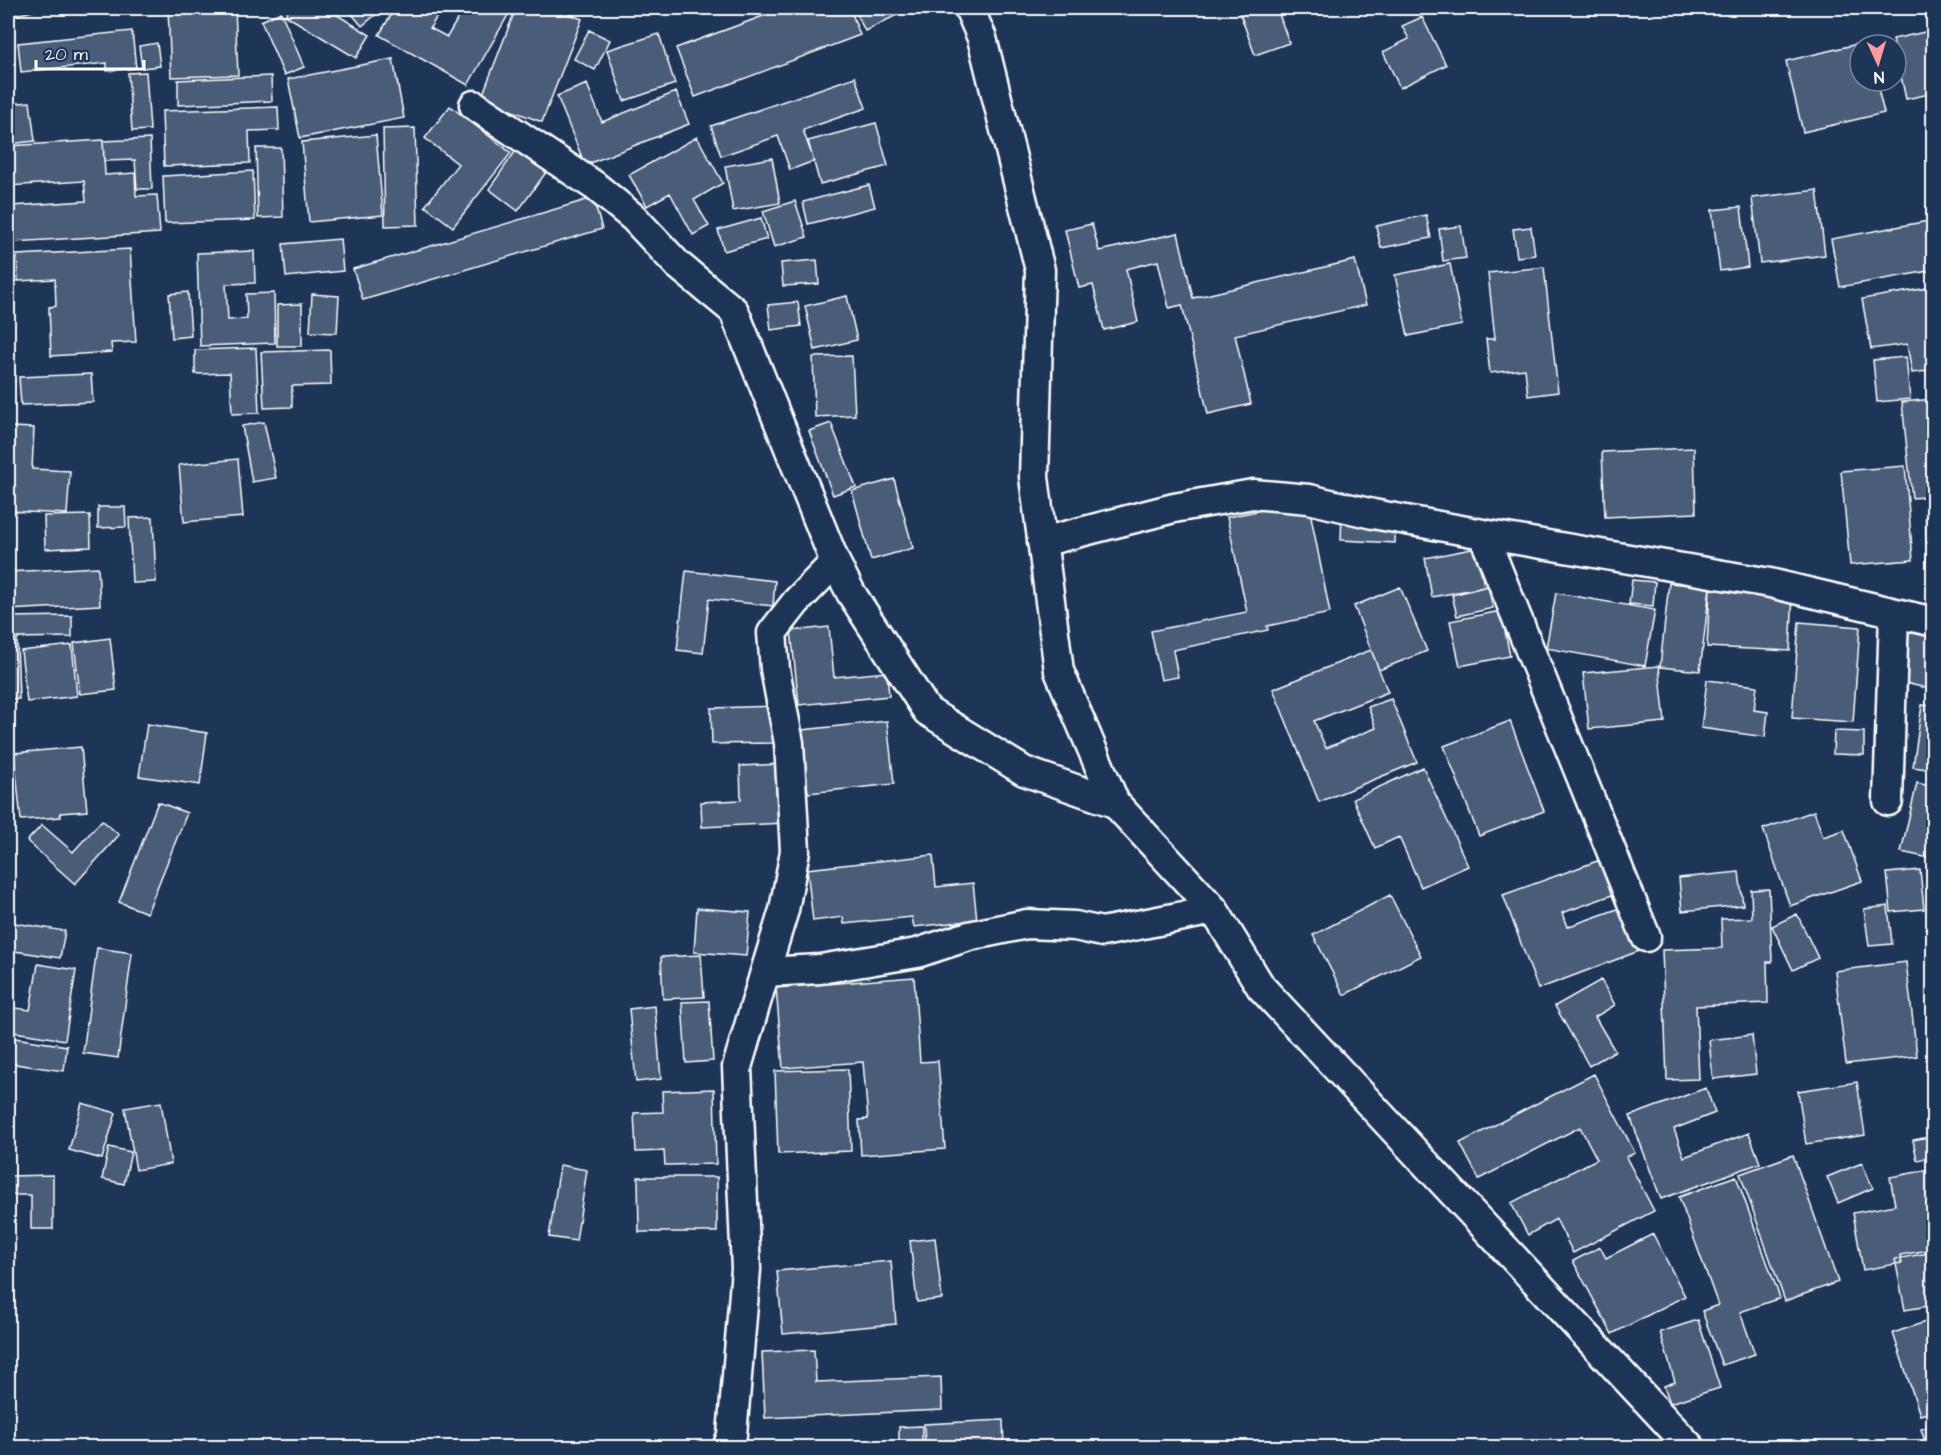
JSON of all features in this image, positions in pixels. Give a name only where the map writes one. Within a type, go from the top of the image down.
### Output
[{"type":"street","points":[[969,8],[982,38],[1040,270],[1034,477],[1059,671],[1115,803],[1214,910],[1261,987],[1691,1448]]},
{"type":"street","points":[[474,105],[596,186],[634,218],[678,265],[734,311],[851,593],[927,711],[1024,771],[1115,803]]},
{"type":"street","points":[[1042,542],[1174,508],[1253,494],[1309,499],[1483,534],[1770,583],[1934,622]]},
{"type":"street","points":[[1483,534],[1646,938]]},
{"type":"street","points":[[726,1448],[732,1435],[746,1269],[737,1067],[784,910],[795,851],[789,743],[772,633],[796,602],[836,561]]},
{"type":"street","points":[[1888,801],[1894,613]]},
{"type":"street","points":[[765,972],[820,969],[917,953],[969,936],[1027,924],[1075,926],[1102,932],[1214,910]]},
{"type":"building","points":[[8,8],[32,8],[33,11],[8,17]]},
{"type":"building","points":[[43,8],[71,8],[71,12],[43,11]]},
{"type":"building","points":[[168,8],[235,8],[238,75],[171,77]]},
{"type":"building","points":[[290,8],[326,8],[370,35],[356,58],[285,15]]},
{"type":"building","points":[[347,8],[384,8],[362,26]]},
{"type":"building","points":[[395,8],[442,8],[430,28],[447,37],[464,8],[512,8],[468,85],[379,35]]},
{"type":"building","points":[[516,8],[553,8],[582,19],[542,122],[481,99]]},
{"type":"building","points":[[785,8],[850,8],[860,35],[695,97],[676,48]]},
{"type":"building","points":[[854,8],[906,8],[907,10],[865,31]]},
{"type":"building","points":[[1238,8],[1277,8],[1289,43],[1255,55]]},
{"type":"building","points":[[281,12],[304,67],[284,75],[261,21]]},
{"type":"building","points":[[1422,17],[1446,65],[1400,88],[1383,52],[1409,39],[1402,26]]},
{"type":"building","points":[[589,30],[610,40],[595,70],[574,59]]},
{"type":"building","points":[[1934,30],[1934,93],[1906,99],[1905,93],[1908,93],[1908,36]]},
{"type":"building","points":[[132,31],[136,68],[107,71],[107,63],[21,72],[18,43]]},
{"type":"building","points":[[659,34],[675,84],[624,101],[607,50]]},
{"type":"building","points":[[157,43],[160,66],[142,68],[139,46]]},
{"type":"building","points":[[1848,46],[1848,93],[1879,93],[1884,113],[1803,132],[1786,61]]},
{"type":"building","points":[[393,59],[404,118],[300,138],[288,79]]},
{"type":"building","points":[[146,72],[150,130],[132,131],[128,73]]},
{"type":"building","points":[[271,76],[272,101],[178,105],[178,80]]},
{"type":"building","points":[[855,77],[866,108],[803,130],[814,161],[790,170],[778,136],[721,156],[711,126]]},
{"type":"building","points":[[587,84],[602,122],[676,92],[689,124],[585,165],[557,96]]},
{"type":"building","points":[[30,102],[35,141],[8,144],[8,104]]},
{"type":"building","points":[[450,106],[511,153],[453,227],[425,206],[458,164],[425,138]]},
{"type":"building","points":[[278,107],[279,130],[249,131],[250,163],[164,166],[162,111]]},
{"type":"building","points":[[876,123],[888,166],[820,184],[808,141]]},
{"type":"building","points":[[415,128],[418,225],[385,226],[383,129]]},
{"type":"building","points":[[376,135],[383,215],[309,222],[302,142]]},
{"type":"building","points":[[697,137],[723,183],[694,200],[709,226],[693,235],[670,193],[647,206],[629,175]]},
{"type":"building","points":[[150,139],[152,189],[137,189],[135,160],[104,161],[103,141]]},
{"type":"building","points":[[103,140],[105,175],[135,173],[136,196],[157,195],[160,233],[13,242],[11,206],[86,201],[84,181],[8,186],[8,146]]},
{"type":"building","points":[[256,148],[281,148],[283,217],[258,218]]},
{"type":"building","points":[[517,149],[547,171],[518,211],[489,189]]},
{"type":"building","points":[[772,158],[780,203],[733,211],[725,166]]},
{"type":"building","points":[[253,171],[255,220],[165,223],[163,176]]},
{"type":"building","points":[[869,185],[875,207],[808,224],[803,202]]},
{"type":"building","points":[[1817,190],[1825,255],[1760,263],[1752,198]]},
{"type":"building","points":[[593,198],[602,229],[363,300],[353,269]]},
{"type":"building","points":[[795,201],[807,237],[774,247],[763,211]]},
{"type":"building","points":[[1741,207],[1748,267],[1720,271],[1712,210]]},
{"type":"building","points":[[1426,215],[1431,238],[1381,248],[1376,226]]},
{"type":"building","points":[[761,218],[767,239],[724,251],[718,230]]},
{"type":"building","points":[[1934,220],[1934,270],[1840,287],[1831,239]]},
{"type":"building","points":[[1092,224],[1099,251],[1178,233],[1193,298],[1355,260],[1366,305],[1235,335],[1251,404],[1208,414],[1182,305],[1169,308],[1158,261],[1126,269],[1138,322],[1104,330],[1093,285],[1079,288],[1065,230]]},
{"type":"building","points":[[1461,226],[1466,258],[1443,261],[1439,229]]},
{"type":"building","points":[[1531,227],[1535,255],[1517,257],[1513,229]]},
{"type":"building","points":[[340,239],[343,271],[286,277],[283,244]]},
{"type":"building","points":[[130,249],[136,342],[111,343],[112,352],[51,356],[49,307],[56,306],[55,279],[18,281],[17,255]]},
{"type":"building","points":[[254,251],[255,283],[226,284],[228,320],[247,319],[246,294],[274,293],[275,343],[200,346],[197,253]]},
{"type":"building","points":[[817,260],[819,284],[783,286],[781,263]]},
{"type":"building","points":[[1450,264],[1462,325],[1408,336],[1395,275]]},
{"type":"building","points":[[1544,267],[1558,392],[1528,396],[1525,369],[1490,373],[1486,339],[1495,339],[1488,273]]},
{"type":"building","points":[[1934,287],[1934,370],[1912,373],[1907,344],[1871,349],[1862,299]]},
{"type":"building","points":[[188,292],[191,336],[172,338],[169,294]]},
{"type":"building","points":[[312,294],[339,296],[337,333],[310,332]]},
{"type":"building","points":[[847,296],[857,340],[815,350],[805,306]]},
{"type":"building","points":[[798,302],[801,326],[771,330],[768,305]]},
{"type":"building","points":[[302,304],[302,346],[277,346],[277,305]]},
{"type":"building","points":[[256,348],[259,413],[232,414],[230,373],[195,374],[195,350]]},
{"type":"building","points":[[330,350],[331,385],[292,386],[292,407],[264,408],[261,352]]},
{"type":"building","points":[[852,356],[855,415],[815,417],[813,357]]},
{"type":"building","points":[[1906,357],[1910,399],[1877,402],[1873,360]]},
{"type":"building","points":[[91,374],[93,402],[21,405],[19,377]]},
{"type":"building","points":[[1934,399],[1934,496],[1912,498],[1902,402]]},
{"type":"building","points":[[264,422],[276,478],[252,482],[242,426]]},
{"type":"building","points":[[831,423],[856,487],[833,495],[809,431]]},
{"type":"building","points":[[11,427],[34,428],[32,469],[70,471],[67,514],[8,511]]},
{"type":"building","points":[[1694,448],[1696,513],[1605,517],[1602,452]]},
{"type":"building","points":[[238,459],[243,517],[184,522],[179,465]]},
{"type":"building","points":[[1905,466],[1913,560],[1850,565],[1841,471]]},
{"type":"building","points":[[894,479],[913,548],[871,560],[852,491]]},
{"type":"building","points":[[1308,501],[1330,613],[1267,626],[1268,630],[1173,650],[1178,677],[1161,680],[1151,631],[1247,612],[1227,517]]},
{"type":"building","points":[[1925,501],[1934,501],[1934,561],[1927,562]]},
{"type":"building","points":[[98,507],[125,507],[126,527],[98,528]]},
{"type":"building","points":[[1342,513],[1396,516],[1395,543],[1341,540]]},
{"type":"building","points":[[90,515],[91,547],[45,549],[44,516]]},
{"type":"building","points":[[153,517],[156,582],[132,583],[129,518]]},
{"type":"building","points":[[1477,548],[1484,587],[1432,597],[1425,558]]},
{"type":"building","points":[[98,567],[100,605],[8,610],[8,572]]},
{"type":"building","points":[[686,571],[775,581],[773,606],[709,599],[703,653],[677,650]]},
{"type":"building","points":[[1632,580],[1655,582],[1653,606],[1629,604]]},
{"type":"building","points":[[1669,583],[1710,587],[1700,671],[1660,667]]},
{"type":"building","points":[[1488,586],[1493,608],[1457,616],[1452,595]]},
{"type":"building","points":[[1400,587],[1427,651],[1379,670],[1354,606]]},
{"type":"building","points":[[1710,589],[1793,594],[1790,651],[1707,647]]},
{"type":"building","points":[[1556,593],[1655,610],[1645,666],[1546,648]]},
{"type":"building","points":[[1501,611],[1510,656],[1460,666],[1450,621]]},
{"type":"building","points":[[72,616],[72,637],[17,638],[19,699],[8,699],[8,617]]},
{"type":"building","points":[[1799,622],[1860,627],[1853,722],[1792,718]]},
{"type":"building","points":[[1908,624],[1934,630],[1934,690],[1893,680]]},
{"type":"building","points":[[829,627],[834,677],[887,672],[889,696],[799,705],[791,631]]},
{"type":"building","points":[[110,638],[116,690],[80,694],[74,643]]},
{"type":"building","points":[[72,645],[77,696],[27,702],[21,651]]},
{"type":"building","points":[[1371,650],[1388,692],[1314,721],[1326,748],[1376,728],[1368,707],[1391,699],[1417,762],[1319,802],[1273,689]]},
{"type":"building","points":[[1659,666],[1665,722],[1589,729],[1583,673]]},
{"type":"building","points":[[1707,680],[1757,686],[1754,710],[1768,712],[1765,737],[1701,728]]},
{"type":"building","points":[[1922,705],[1934,706],[1934,770],[1913,767]]},
{"type":"building","points":[[776,706],[777,743],[712,744],[711,708]]},
{"type":"building","points":[[887,721],[894,784],[808,793],[802,730]]},
{"type":"building","points":[[1510,721],[1544,811],[1479,836],[1444,746]]},
{"type":"building","points":[[147,724],[207,733],[200,785],[139,776]]},
{"type":"building","points":[[1834,731],[1864,732],[1864,755],[1833,754]]},
{"type":"building","points":[[8,739],[14,739],[14,760],[8,760]]},
{"type":"building","points":[[81,747],[87,811],[60,813],[61,817],[21,820],[14,753]]},
{"type":"building","points":[[782,764],[785,823],[702,827],[701,802],[741,800],[740,766]]},
{"type":"building","points":[[1423,767],[1468,866],[1421,887],[1399,837],[1375,848],[1353,799]]},
{"type":"building","points":[[1917,783],[1934,787],[1934,859],[1901,852]]},
{"type":"building","points":[[158,802],[187,813],[147,913],[119,902]]},
{"type":"building","points":[[1814,811],[1823,837],[1844,830],[1862,881],[1790,906],[1763,829]]},
{"type":"building","points":[[102,820],[119,835],[75,884],[27,841],[42,825],[73,852]]},
{"type":"building","points":[[933,855],[936,887],[973,883],[977,920],[914,927],[912,917],[844,924],[843,917],[813,921],[807,869]]},
{"type":"building","points":[[1600,860],[1612,895],[1562,913],[1567,927],[1623,907],[1639,951],[1538,989],[1503,895]]},
{"type":"building","points":[[1920,870],[1924,909],[1891,912],[1887,873]]},
{"type":"building","points":[[1739,872],[1743,905],[1682,911],[1679,878]]},
{"type":"building","points":[[1769,889],[1772,962],[1767,962],[1768,1003],[1696,1006],[1699,1079],[1667,1080],[1662,950],[1722,948],[1721,919],[1752,918],[1751,890]]},
{"type":"building","points":[[1390,895],[1421,956],[1344,995],[1313,935]]},
{"type":"building","points":[[1888,906],[1892,944],[1869,946],[1864,909]]},
{"type":"building","points":[[697,908],[750,912],[746,956],[694,952]]},
{"type":"building","points":[[1797,914],[1818,958],[1793,970],[1772,926]]},
{"type":"building","points":[[8,922],[65,931],[60,958],[8,950]]},
{"type":"building","points":[[97,948],[132,953],[118,1058],[83,1053]]},
{"type":"building","points":[[701,955],[704,997],[663,999],[661,957]]},
{"type":"building","points":[[1906,962],[1917,1056],[1846,1064],[1835,971]]},
{"type":"building","points":[[38,964],[76,970],[65,1040],[8,1031],[8,1007],[30,1010]]},
{"type":"building","points":[[914,977],[920,1062],[938,1061],[945,1149],[861,1155],[859,1120],[868,1119],[863,1062],[783,1068],[776,988]]},
{"type":"building","points":[[1601,980],[1615,1005],[1595,1017],[1615,1051],[1589,1066],[1555,1006]]},
{"type":"building","points":[[709,1001],[713,1061],[686,1063],[682,1002]]},
{"type":"building","points":[[655,1006],[661,1079],[636,1082],[629,1009]]},
{"type":"building","points":[[1752,1035],[1756,1074],[1713,1079],[1709,1040]]},
{"type":"building","points":[[8,1037],[67,1046],[64,1071],[8,1063]]},
{"type":"building","points":[[848,1069],[851,1151],[778,1154],[775,1071]]},
{"type":"building","points":[[1594,1074],[1635,1153],[1626,1157],[1654,1211],[1573,1253],[1556,1219],[1528,1235],[1511,1203],[1597,1159],[1580,1127],[1479,1179],[1460,1143]]},
{"type":"building","points":[[1857,1082],[1865,1135],[1806,1144],[1798,1091]]},
{"type":"building","points":[[1706,1088],[1715,1113],[1674,1129],[1684,1157],[1749,1133],[1760,1163],[1661,1199],[1630,1116]]},
{"type":"building","points":[[714,1089],[716,1164],[665,1165],[664,1151],[636,1152],[634,1113],[663,1112],[662,1091]]},
{"type":"building","points":[[161,1102],[171,1164],[136,1170],[125,1108]]},
{"type":"building","points":[[82,1103],[116,1113],[102,1159],[69,1150]]},
{"type":"building","points":[[1934,1136],[1934,1157],[1917,1160],[1913,1140]]},
{"type":"building","points":[[109,1147],[131,1152],[124,1184],[102,1179]]},
{"type":"building","points":[[1793,1155],[1838,1282],[1785,1301],[1740,1174]]},
{"type":"building","points":[[1862,1163],[1873,1188],[1838,1203],[1827,1177]]},
{"type":"building","points":[[560,1165],[587,1170],[576,1241],[549,1237]]},
{"type":"building","points":[[1934,1169],[1934,1249],[1900,1255],[1902,1263],[1863,1270],[1853,1213],[1895,1205],[1890,1177]]},
{"type":"building","points":[[53,1175],[53,1229],[31,1229],[31,1195],[8,1195],[8,1176]]},
{"type":"building","points":[[1736,1176],[1780,1298],[1740,1312],[1755,1354],[1722,1365],[1702,1311],[1718,1305],[1679,1197]]},
{"type":"building","points":[[638,1177],[717,1177],[717,1232],[639,1232]]},
{"type":"building","points":[[1653,1234],[1685,1296],[1612,1334],[1573,1261],[1600,1247],[1606,1258]]},
{"type":"building","points":[[935,1238],[942,1299],[917,1302],[910,1241]]},
{"type":"building","points":[[1934,1252],[1934,1305],[1905,1310],[1895,1259]]},
{"type":"building","points":[[891,1261],[896,1324],[783,1334],[777,1271]]},
{"type":"building","points":[[1934,1319],[1934,1411],[1920,1415],[1893,1333]]},
{"type":"building","points":[[1698,1320],[1720,1388],[1670,1403],[1664,1386],[1675,1382],[1660,1332]]},
{"type":"building","points":[[814,1350],[816,1382],[941,1377],[942,1410],[765,1418],[762,1352]]},
{"type":"building","points":[[8,1420],[10,1420],[11,1436],[8,1436]]},
{"type":"building","points":[[1003,1420],[1004,1448],[925,1448],[924,1424]]},
{"type":"building","points":[[1934,1425],[1934,1448],[1927,1448],[1921,1429]]},
{"type":"building","points":[[922,1426],[922,1448],[899,1448],[899,1427]]}]
